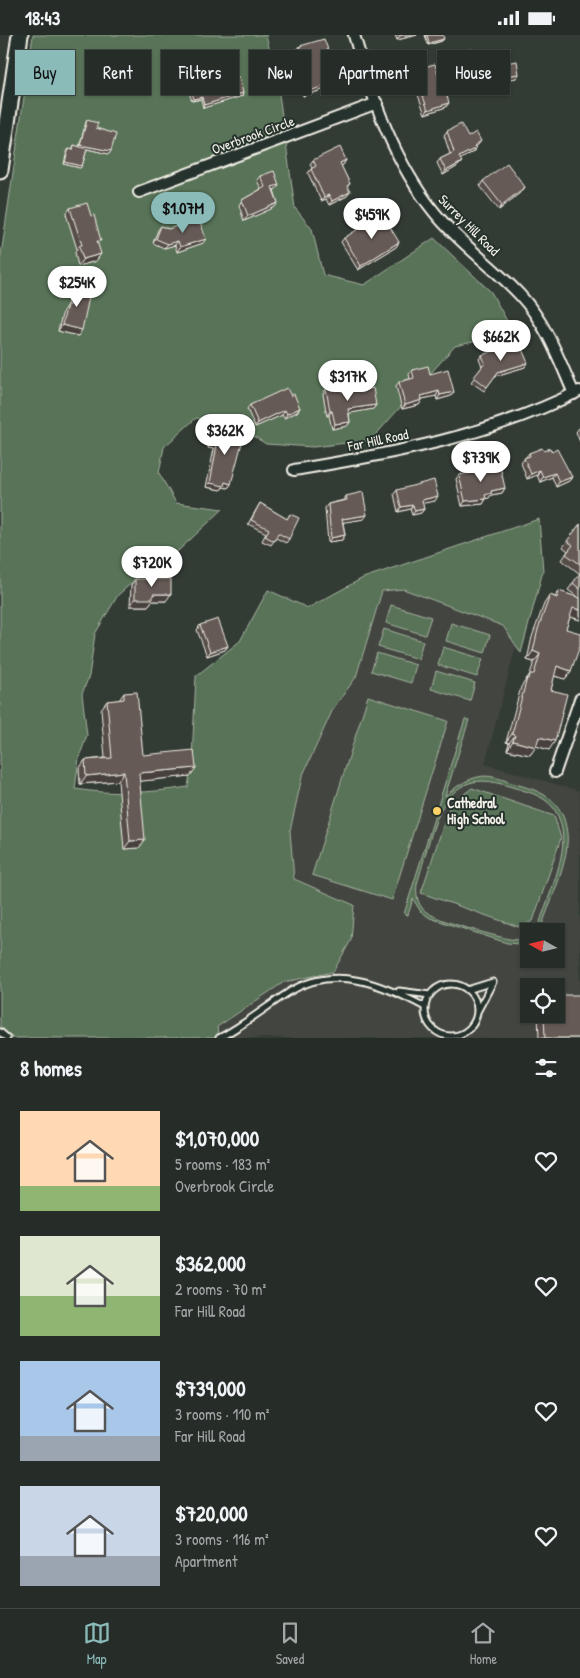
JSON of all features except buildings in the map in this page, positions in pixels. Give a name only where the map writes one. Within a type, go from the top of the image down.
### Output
[{"type":"main road","points":[[0,170],[20,35]]},
{"type":"street","name":"Surrey Hill Road","points":[[354,35],[377,103],[398,155],[419,192],[450,229],[505,280],[533,311],[577,392]]},
{"type":"street","name":"Overbrook Circle","points":[[139,192],[377,103]]},
{"type":"street","name":"Far Hill Road","points":[[294,470],[385,454],[438,441],[511,419],[577,392]]},
{"type":"street","points":[[555,773],[580,699]]},
{"type":"lane","points":[[219,1038],[289,993],[317,980],[349,978],[396,991],[430,995]]},
{"type":"lane","points":[[493,982],[482,999],[471,1026],[459,1036],[443,1035],[435,1031],[427,1020],[425,1007],[430,995],[444,986],[452,985],[467,990],[493,982]]},
{"type":"lane","points":[[467,990],[475,1001],[476,1014]]},
{"type":"lane","points":[[396,991],[425,1007]]},
{"type":"lane","points":[[435,1031],[436,1038]]},
{"type":"lane","points":[[0,1032],[7,1038]]},
{"type":"shaded area","name":"Cathedral High School","points":[[403,589],[503,626],[516,646],[485,764],[580,791],[580,1038],[219,1038],[216,1028],[284,982],[333,972],[354,905],[294,879],[290,831],[302,777],[333,709],[356,677],[382,591]]},
{"type":"green space","points":[[33,35],[266,35],[270,50],[249,50],[249,95],[279,95],[295,208],[312,229],[323,275],[364,285],[434,238],[491,292],[512,330],[495,337],[455,346],[371,440],[313,447],[266,444],[233,423],[196,418],[164,447],[159,473],[176,503],[223,509],[178,551],[143,573],[118,595],[95,634],[89,676],[82,694],[87,735],[79,758],[75,789],[132,793],[188,787],[192,760],[196,676],[240,641],[268,590],[308,608],[363,578],[539,519],[543,571],[521,653],[503,626],[403,589],[382,591],[356,677],[333,709],[302,777],[290,831],[294,879],[354,905],[351,940],[333,972],[284,982],[217,1027],[219,1038],[0,1038],[0,262],[24,95],[75,95],[75,50],[31,50]]},
{"type":"green space","points":[[391,605],[431,617],[425,635],[386,623]]},
{"type":"green space","points":[[451,623],[490,635],[485,653],[446,641]]},
{"type":"green space","points":[[384,629],[423,641],[418,659],[378,647]]},
{"type":"green space","points":[[443,647],[483,659],[477,677],[438,665]]},
{"type":"green space","points":[[377,653],[416,665],[411,683],[371,671]]},
{"type":"green space","points":[[436,671],[475,683],[470,701],[431,689]]},
{"type":"green space","points":[[368,696],[448,721],[392,900],[312,875]]},
{"type":"green space","points":[[465,719],[469,720],[445,796],[464,782],[482,776],[532,789],[549,798],[561,812],[567,833],[566,855],[555,892],[543,923],[539,923],[552,889],[562,852],[563,840],[560,820],[552,806],[540,797],[524,791],[505,785],[478,781],[461,787],[446,801],[441,809],[429,841],[417,884],[418,898],[424,910],[440,919],[478,931],[520,940],[520,944],[507,943],[430,918],[421,912],[413,899],[408,915],[404,914]]},
{"type":"green space","points":[[472,788],[554,816],[561,838],[533,921],[520,923],[519,927],[421,893],[450,805]]},
{"type":"place","name":"Cathedral High School","points":[[437,811]]}]
